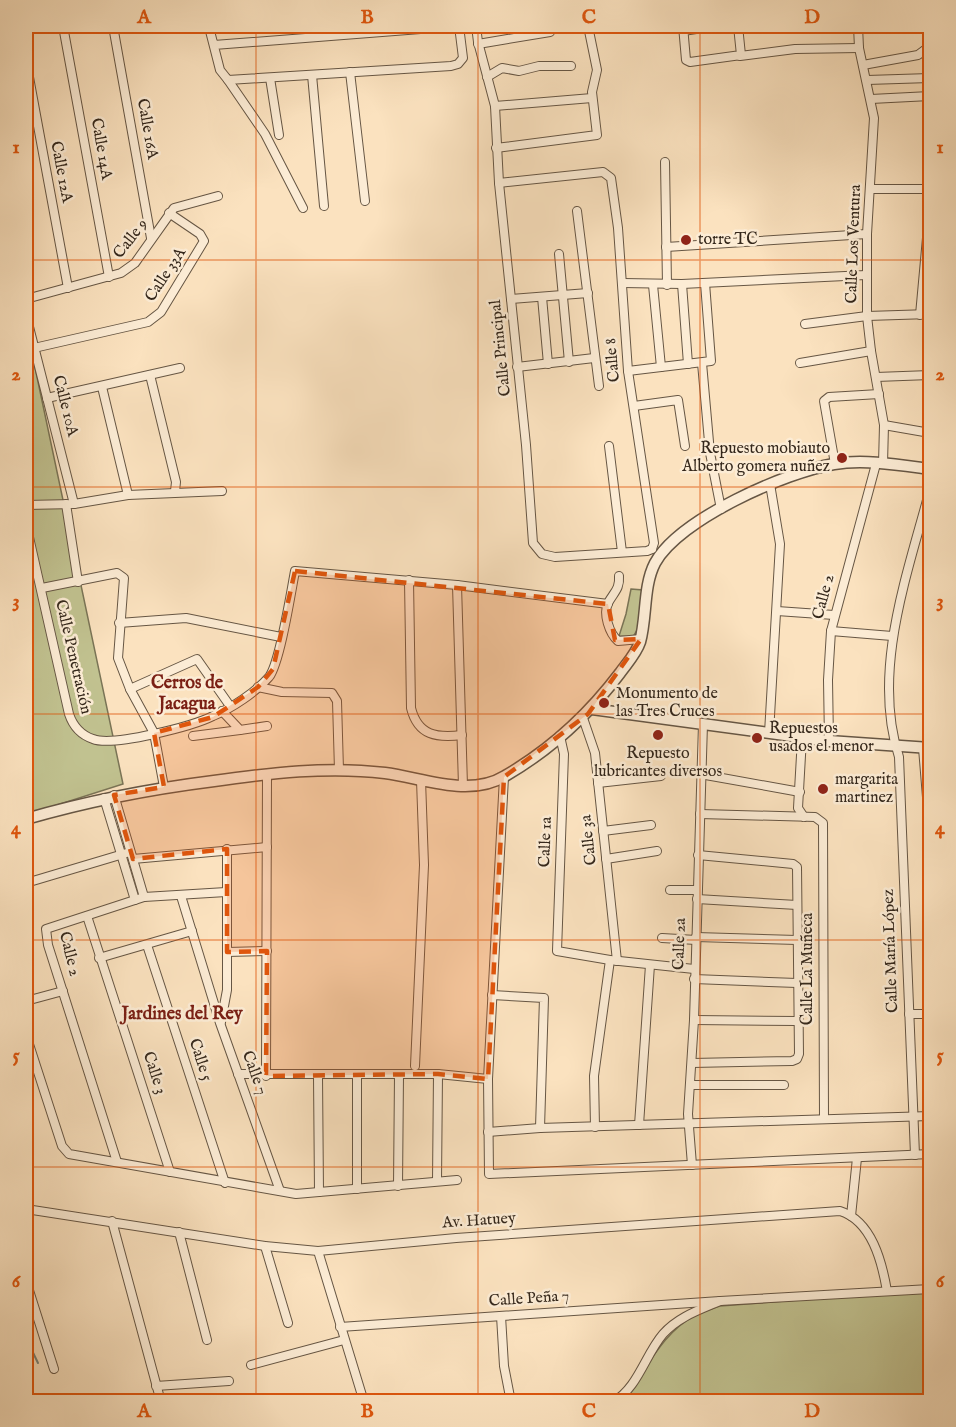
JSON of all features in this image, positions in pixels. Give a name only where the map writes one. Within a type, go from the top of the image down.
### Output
[{"type":"street","name":"Calle 14A","points":[[63,26],[110,277]]},
{"type":"street","name":"Calle 16A","points":[[113,26],[151,238]]},
{"type":"street","points":[[209,26],[222,74],[265,134],[303,207]]},
{"type":"street","points":[[214,45],[459,26],[463,58],[458,64],[228,80]]},
{"type":"street","name":"Calle Principal","points":[[476,26],[478,44],[495,106],[499,183],[534,547],[542,554],[555,557],[656,552]]},
{"type":"street","points":[[496,148],[597,135],[592,98],[597,70],[588,26]]},
{"type":"street","points":[[716,26],[683,28],[688,62],[795,49],[859,48]]},
{"type":"street","points":[[738,26],[740,56]]},
{"type":"street","name":"Calle Los Ventura","points":[[858,26],[859,48],[872,99],[874,131],[866,275],[871,351],[884,425],[879,464]]},
{"type":"street","points":[[478,44],[550,32]]},
{"type":"street","points":[[863,65],[918,55],[930,46]]},
{"type":"street","name":"Calle 12A","points":[[26,60],[68,288]]},
{"type":"street","points":[[487,77],[502,68],[519,71],[539,66],[571,66]]},
{"type":"street","points":[[350,72],[365,201]]},
{"type":"street","points":[[312,75],[324,206]]},
{"type":"street","points":[[270,78],[279,135]]},
{"type":"street","points":[[867,80],[930,78]]},
{"type":"street","points":[[872,99],[930,96]]},
{"type":"street","points":[[495,106],[592,98]]},
{"type":"street","points":[[665,162],[667,285]]},
{"type":"street","name":"Calle 8","points":[[499,183],[603,172],[610,176],[623,283],[628,370],[656,552]]},
{"type":"street","points":[[871,189],[930,189]]},
{"type":"street","name":"Calle 9","points":[[26,300],[110,277],[129,269],[170,213],[181,205],[218,196]]},
{"type":"street","points":[[920,315],[930,205]]},
{"type":"street","points":[[577,211],[599,386]]},
{"type":"street","name":"Calle 33A","points":[[34,348],[154,318],[204,241],[200,234],[170,213]]},
{"type":"street","points":[[666,248],[867,234]]},
{"type":"street","points":[[558,254],[569,362]]},
{"type":"street","points":[[623,283],[705,284],[866,275]]},
{"type":"street","points":[[682,284],[688,364]]},
{"type":"street","points":[[628,370],[709,362],[712,357],[705,284]]},
{"type":"street","points":[[653,285],[661,367]]},
{"type":"street","points":[[511,299],[588,293]]},
{"type":"street","points":[[542,297],[548,364]]},
{"type":"street","name":"Calle 10A","points":[[26,315],[70,504],[78,582]]},
{"type":"street","points":[[805,324],[867,316],[930,315]]},
{"type":"street","points":[[800,363],[871,351]]},
{"type":"street","points":[[518,367],[594,357]]},
{"type":"street","points":[[702,363],[710,453],[721,508]]},
{"type":"street","points":[[47,398],[180,368]]},
{"type":"street","points":[[150,375],[176,482],[175,491]]},
{"type":"street","points":[[876,377],[930,375]]},
{"type":"street","points":[[102,387],[128,495]]},
{"type":"street","points":[[835,464],[824,401],[829,397],[879,393]]},
{"type":"street","points":[[634,406],[678,400],[685,446]]},
{"type":"street","points":[[884,425],[930,433]]},
{"type":"street","points":[[609,446],[622,552]]},
{"type":"street","points":[[26,819],[109,796],[267,774],[339,770],[384,773],[464,786],[484,784],[504,777],[583,718],[634,654],[641,639],[656,552],[721,508],[801,472],[835,464],[879,464],[930,469]]},
{"type":"street","name":"Calle 2","points":[[829,741],[828,680],[831,631],[879,464]]},
{"type":"street","points":[[769,733],[780,544],[770,484]]},
{"type":"street","name":"Calle María López","points":[[915,1155],[899,757],[892,734],[892,636],[930,489]]},
{"type":"street","points":[[26,504],[70,504],[128,495],[175,491],[222,491]]},
{"type":"street","name":"Calle Penetración","points":[[26,524],[69,714],[75,727],[85,735],[99,741],[186,726],[226,708],[258,687],[273,669],[295,571],[409,580]]},
{"type":"street","points":[[42,588],[117,573],[122,575],[124,581],[118,658],[130,689],[154,733],[164,787]]},
{"type":"street","points":[[619,576],[618,589],[608,604],[607,617],[614,638],[625,642],[641,639]]},
{"type":"street","points":[[462,735],[434,736],[419,727],[413,718],[409,580],[608,604]]},
{"type":"street","points":[[457,585],[464,786]]},
{"type":"street","points":[[777,611],[834,615]]},
{"type":"street","points":[[119,623],[186,618],[281,637]]},
{"type":"street","points":[[831,631],[892,636]]},
{"type":"street","points":[[130,689],[197,659],[240,730]]},
{"type":"street","points":[[258,687],[282,692],[332,693],[336,701],[339,770]]},
{"type":"street","points":[[592,709],[802,738],[927,748],[930,828]]},
{"type":"street","name":"Calle 3a","points":[[583,718],[595,753],[614,960],[594,1076],[595,1127]]},
{"type":"street","name":"Calle 2a","points":[[692,1165],[688,1123],[694,1020],[703,724]]},
{"type":"street","points":[[193,736],[267,726]]},
{"type":"street","name":"Calle 1a","points":[[560,736],[564,754],[557,951],[614,960]]},
{"type":"street","points":[[802,738],[798,808],[804,817]]},
{"type":"street","points":[[266,1076],[267,774]]},
{"type":"street","points":[[700,774],[800,792]]},
{"type":"street","points":[[598,783],[661,776]]},
{"type":"street","points":[[504,777],[488,1079],[489,1174],[930,1154]]},
{"type":"street","points":[[415,1066],[424,865],[421,780]]},
{"type":"street","points":[[109,796],[120,855],[135,900]]},
{"type":"street","points":[[109,796],[144,897]]},
{"type":"street","points":[[700,814],[804,817]]},
{"type":"street","name":"Calle La Muñeca","points":[[804,817],[820,820],[824,827],[824,1119]]},
{"type":"street","points":[[603,831],[651,825]]},
{"type":"street","points":[[26,883],[120,855],[267,847]]},
{"type":"street","points":[[220,1023],[226,990],[227,849]]},
{"type":"street","points":[[606,859],[657,851]]},
{"type":"street","points":[[692,1063],[795,1061],[799,1054],[797,867],[795,864],[698,855]]},
{"type":"street","points":[[670,890],[797,905]]},
{"type":"street","name":"Calle 2","points":[[117,1162],[45,932],[49,926],[144,897],[226,892]]},
{"type":"street","name":"Calle 7","points":[[181,896],[220,1023],[280,1191]]},
{"type":"street","name":"Calle 3","points":[[87,916],[170,1172]]},
{"type":"street","points":[[99,958],[192,931]]},
{"type":"street","points":[[662,938],[797,940]]},
{"type":"street","name":"Calle 5","points":[[147,945],[225,1183]]},
{"type":"street","points":[[227,952],[267,951]]},
{"type":"street","points":[[614,960],[694,969]]},
{"type":"street","points":[[639,1125],[650,965]]},
{"type":"street","points":[[694,979],[797,983]]},
{"type":"street","points":[[26,1001],[63,991]]},
{"type":"street","points":[[492,995],[544,998],[540,1128]]},
{"type":"street","points":[[909,1014],[930,1014]]},
{"type":"street","points":[[694,1020],[797,1021]]},
{"type":"street","points":[[26,1035],[62,1146],[69,1154],[296,1194],[457,1180]]},
{"type":"street","points":[[238,1074],[318,1076],[438,1074],[488,1079]]},
{"type":"street","points":[[437,1181],[438,1074]]},
{"type":"street","points":[[357,1075],[357,1189]]},
{"type":"street","points":[[398,1186],[399,1075]]},
{"type":"street","points":[[318,1076],[319,1191]]},
{"type":"street","points":[[691,1085],[784,1085]]},
{"type":"street","points":[[488,1132],[540,1128],[930,1116]]},
{"type":"street","points":[[857,1158],[851,1216],[862,1227],[875,1248],[887,1291]]},
{"type":"street","name":"Av. Hatuey","points":[[26,1209],[265,1246],[318,1251],[456,1238],[840,1211],[851,1216]]},
{"type":"street","points":[[112,1221],[161,1401]]},
{"type":"street","points":[[178,1232],[207,1340]]},
{"type":"street","points":[[265,1246],[288,1323]]},
{"type":"street","points":[[318,1251],[364,1401]]},
{"type":"street","points":[[26,1281],[54,1369]]},
{"type":"street","name":"Calle Peña 7","points":[[340,1327],[930,1289]]},
{"type":"street","points":[[613,1401],[627,1390],[669,1329],[688,1314],[720,1301]]},
{"type":"street","points":[[501,1316],[504,1366],[511,1401]]},
{"type":"street","points":[[251,1365],[344,1340]]},
{"type":"street","points":[[156,1386],[229,1381]]},
{"type":"highlighted area","points":[[295,571],[608,604],[615,640],[641,639],[588,714],[504,777],[488,1079],[438,1074],[266,1076],[267,951],[227,952],[227,849],[133,859],[114,795],[164,787],[154,733],[213,717],[258,687],[273,669]]},
{"type":"green space","points":[[26,325],[123,784],[26,815]]},
{"type":"green space","points":[[631,589],[643,590],[639,627],[633,637],[619,636],[626,614]]},
{"type":"green space","points":[[930,1290],[930,1401],[621,1402],[672,1333],[694,1316],[720,1306]]},
{"type":"waterway","points":[[26,1338],[38,1363]]},
{"type":"place","name":"torre TC","points":[[686,240]]},
{"type":"place","name":"Repuesto mobiauto Alberto gomera nuñez","points":[[842,458]]},
{"type":"place","name":"Monumento de las Tres Cruces","points":[[604,703]]},
{"type":"place","name":"Repuesto lubricantes diversos","points":[[658,735]]},
{"type":"place","name":"Repuestos usados el menor","points":[[757,738]]},
{"type":"place","name":"margarita martinez","points":[[823,789]]},
{"type":"district","name":"Cerros de Jacagua","points":[[187,693]]},
{"type":"district","name":"Jardines del Rey","points":[[182,1014]]}]
